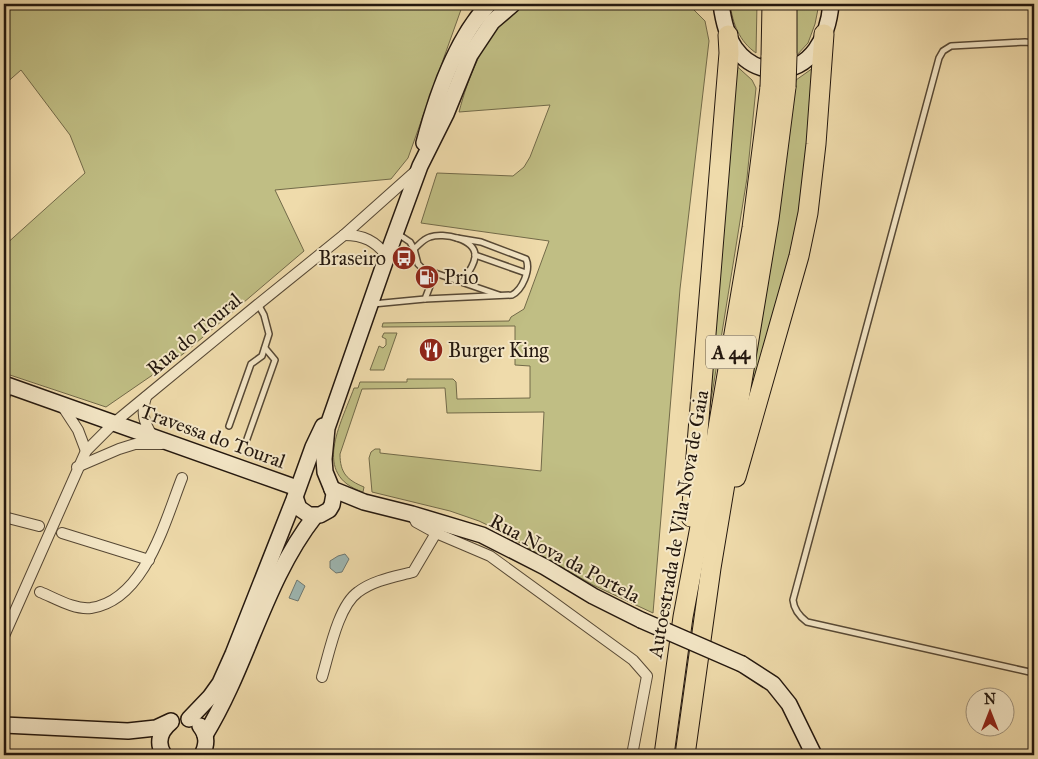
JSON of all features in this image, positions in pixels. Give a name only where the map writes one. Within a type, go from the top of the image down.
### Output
[{"type":"highway","name":"Autoestrada de Vila Nova de Gaia","points":[[772,4],[779,56]]},
{"type":"highway","name":"Autoestrada de Vila Nova de Gaia","points":[[685,755],[711,568],[769,219],[779,56],[787,4]]},
{"type":"highway","points":[[683,617],[729,53],[728,34]]},
{"type":"highway","points":[[711,568],[799,256],[808,213],[816,144],[824,34]]},
{"type":"highway","name":"Autoestrada de Vila Nova de Gaia","points":[[664,755],[683,617],[778,87]]},
{"type":"main road","points":[[420,166],[429,123],[454,56],[473,22],[489,4]]},
{"type":"main road","points":[[470,55],[479,24],[499,4]]},
{"type":"main road","points":[[205,735],[228,695],[273,587],[294,545],[334,500],[325,472],[324,450],[327,428],[387,256],[420,166],[446,114],[470,55],[492,22],[513,4]]},
{"type":"main road","points":[[720,6],[734,48],[755,66],[781,70],[793,68],[803,63],[812,55],[824,34],[832,6]]},
{"type":"main road","name":"Travessa do Toural","points":[[5,389],[60,403],[298,489]]},
{"type":"main road","points":[[189,719],[210,697],[220,683],[234,654],[313,447],[332,412]]},
{"type":"main road","points":[[322,513],[304,512],[296,503],[298,489],[305,479],[317,477],[330,485]]},
{"type":"main road","name":"Rua Nova da Portela","points":[[330,485],[364,502],[482,535],[641,620],[742,664],[773,684],[789,704],[814,755]]},
{"type":"main road","name":"Rua Nova da Portela","points":[[322,513],[364,502]]},
{"type":"main road","points":[[4,726],[128,731],[156,728],[183,718],[199,725],[205,735],[206,742],[202,755]]},
{"type":"main road","points":[[162,751],[161,732],[171,721]]},
{"type":"main road","points":[[128,731],[154,743],[162,751]]},
{"type":"street","name":"Rua do Toural","points":[[4,636],[86,452],[115,422],[344,235],[420,166]]},
{"type":"street","points":[[344,235],[354,235],[370,240],[378,245],[387,256]]},
{"type":"street","points":[[146,396],[143,416],[146,426],[153,437]]},
{"type":"street","points":[[60,403],[78,430],[86,452]]},
{"type":"street","points":[[78,467],[134,444],[170,444]]},
{"type":"street","points":[[40,592],[76,606],[90,608],[110,602],[124,592],[149,560],[182,478]]},
{"type":"street","points":[[412,514],[416,522],[436,534],[490,556],[633,660],[647,676],[632,755]]},
{"type":"street","points":[[4,517],[39,526]]},
{"type":"street","points":[[62,533],[149,560]]},
{"type":"street","points":[[322,677],[341,614],[357,593],[380,580],[413,572],[436,534]]},
{"type":"lane","points":[[1034,43],[951,46],[943,51],[939,58],[793,600],[800,617],[807,622],[1034,673]]},
{"type":"lane","points":[[396,232],[410,242],[418,264],[423,269],[502,296]]},
{"type":"lane","points":[[370,304],[425,299],[512,296],[520,290],[528,263],[523,256],[472,239],[440,235],[424,239],[414,249]]},
{"type":"lane","points":[[457,238],[468,244],[476,255],[474,264],[462,282]]},
{"type":"lane","points":[[476,255],[526,273]]},
{"type":"lane","points":[[425,299],[435,273]]},
{"type":"lane","points":[[229,426],[251,364],[262,356],[269,334],[264,315],[258,304]]},
{"type":"lane","points":[[247,439],[276,360],[264,348]]},
{"type":"shaded area","points":[[4,4],[463,4],[408,158],[391,179],[275,190],[304,251],[183,354],[106,407],[4,373],[4,246],[85,173],[70,135],[21,70],[4,85]]},
{"type":"shaded area","points":[[529,4],[688,4],[705,21],[709,41],[680,289],[653,613],[593,585],[504,533],[479,521],[450,511],[372,492],[369,458],[371,452],[375,449],[380,449],[380,453],[541,471],[544,412],[447,413],[445,388],[362,389],[340,454],[340,461],[346,475],[353,482],[364,487],[363,492],[347,484],[338,474],[334,461],[337,432],[354,388],[358,388],[360,382],[407,382],[407,379],[453,379],[456,382],[457,399],[530,398],[530,366],[515,365],[515,326],[382,327],[383,323],[509,321],[511,317],[524,309],[549,241],[421,223],[437,173],[513,176],[524,167],[530,157],[550,105],[459,112],[477,60],[491,36],[511,14]]},
{"type":"shaded area","points":[[730,4],[757,4],[756,53],[741,37],[733,18]]},
{"type":"shaded area","points":[[796,4],[819,4],[815,24],[808,43],[796,56]]},
{"type":"shaded area","points":[[731,61],[752,80],[756,88],[747,178],[702,456]]},
{"type":"shaded area","points":[[813,68],[808,168],[794,243],[745,416],[796,80]]},
{"type":"shaded area","points":[[384,333],[397,333],[384,370],[370,370],[379,346],[383,348],[386,345],[386,339],[382,337]]},
{"type":"water","points":[[345,554],[349,559],[342,572],[336,573],[330,568],[330,561]]},
{"type":"water","points":[[297,580],[305,586],[298,601],[289,598]]},
{"type":"place","name":"Braseiro","points":[[404,258]]},
{"type":"place","name":"Prio","points":[[427,277]]},
{"type":"place","name":"Burger King","points":[[431,350]]}]
